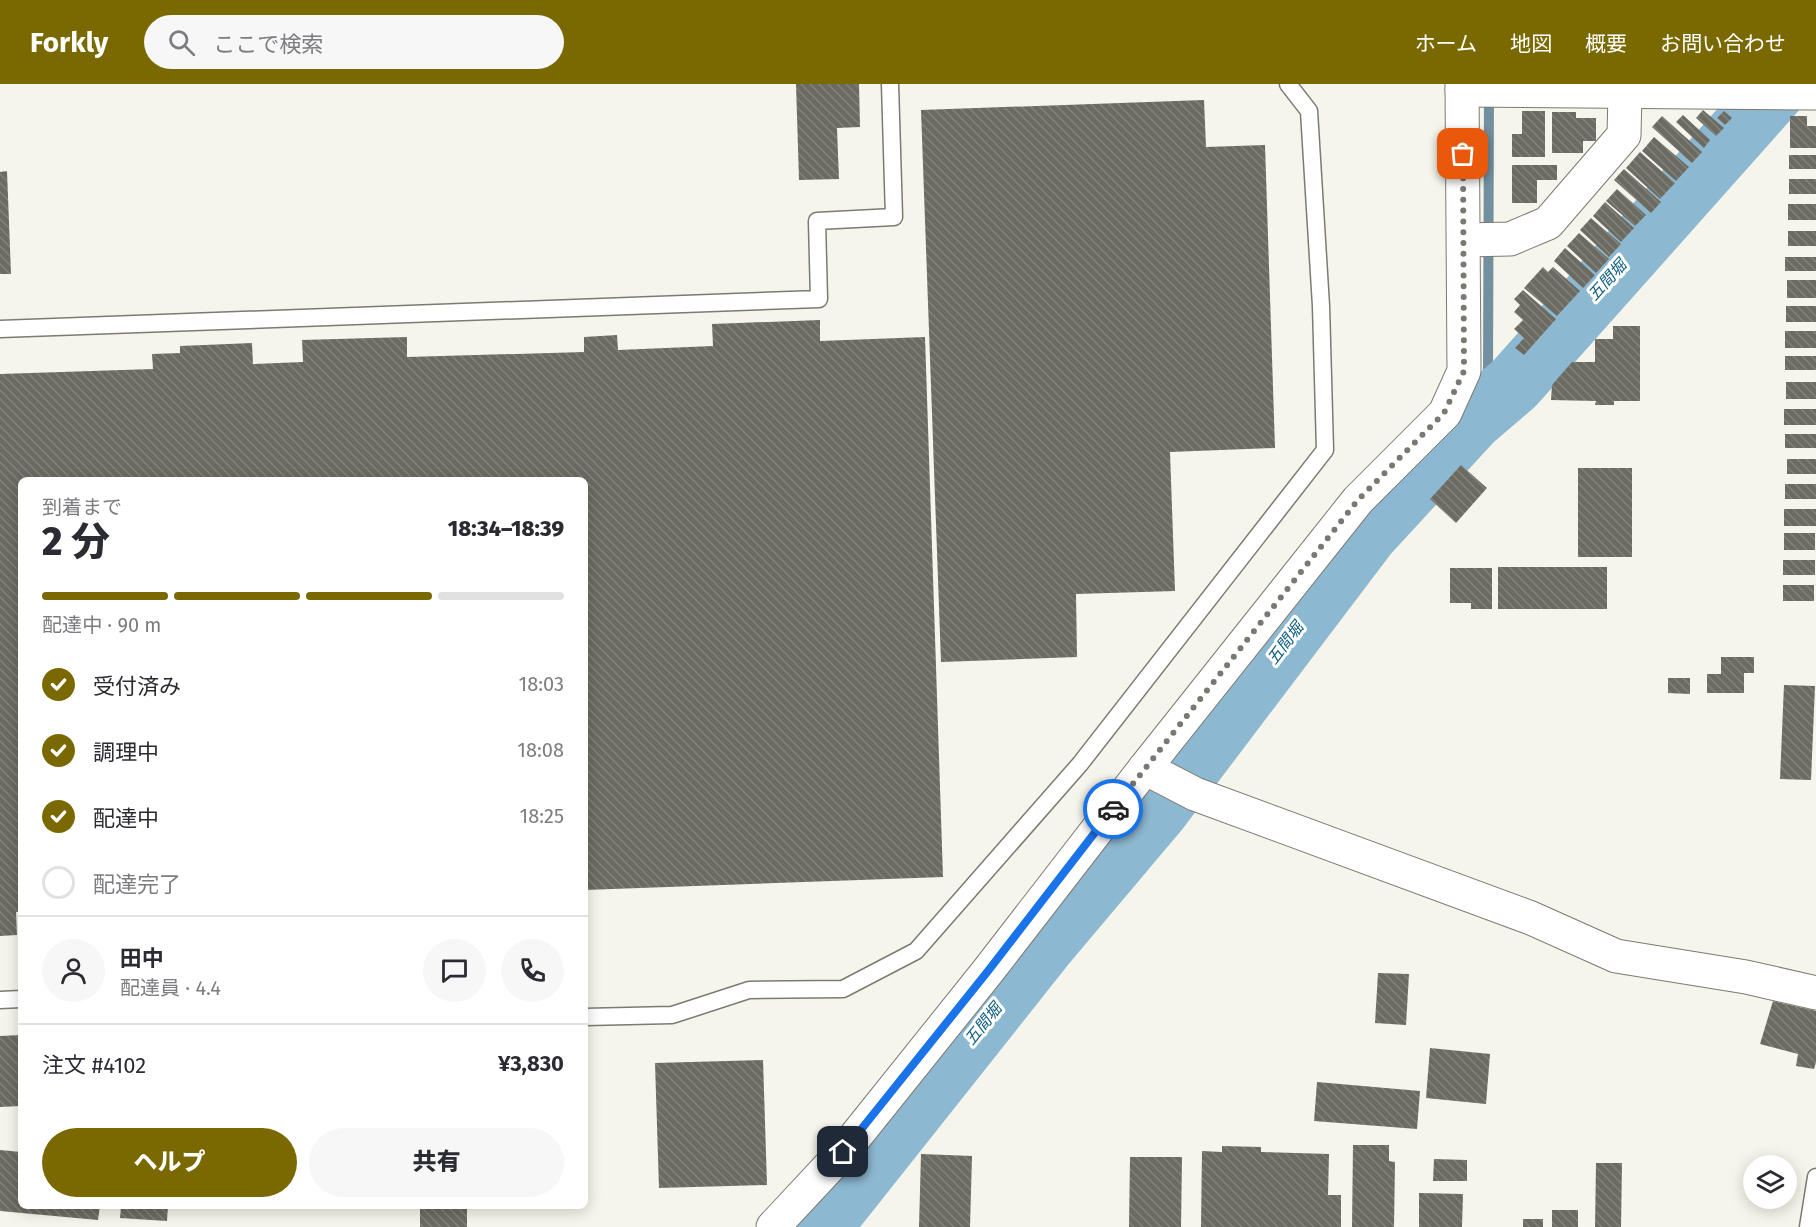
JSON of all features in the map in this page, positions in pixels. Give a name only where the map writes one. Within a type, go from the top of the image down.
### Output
[{"type":"street","points":[[772,1227],[843,1152],[988,971],[1154,773],[1358,500],[1444,413],[1464,371],[1471,240],[1466,88],[1510,92],[1795,91]]},
{"type":"street","points":[[1471,240],[1510,239],[1548,223],[1624,135],[1625,93]]},
{"type":"street","points":[[1154,773],[1195,794],[1531,918],[1616,956],[1746,977],[1816,993]]},
{"type":"lane","points":[[0,329],[819,299],[817,221],[894,217],[890,84]]},
{"type":"lane","points":[[588,1017],[672,1015],[749,990],[843,989],[916,951],[1080,764],[1325,450],[1321,306],[1309,111],[1288,84]]},
{"type":"lane","points":[[0,1000],[18,999]]},
{"type":"lane","points":[[1808,1227],[1816,1177]]},
{"type":"building","points":[[796,84],[859,84],[860,127],[837,128],[839,179],[799,180]]},
{"type":"building","points":[[1204,100],[1206,147],[1265,145],[1275,448],[1170,452],[1175,591],[1076,594],[1077,657],[941,662],[921,110]]},
{"type":"building","points":[[1703,110],[1724,128],[1716,136],[1696,118]]},
{"type":"building","points":[[1522,111],[1545,111],[1545,157],[1512,157],[1512,134],[1522,134]]},
{"type":"building","points":[[1724,111],[1732,118],[1725,125],[1717,118]]},
{"type":"building","points":[[1552,112],[1576,112],[1576,118],[1596,118],[1596,141],[1583,141],[1583,153],[1552,153]]},
{"type":"building","points":[[1683,115],[1710,140],[1704,148],[1676,122]]},
{"type":"building","points":[[1662,116],[1702,152],[1692,163],[1652,127]]},
{"type":"building","points":[[1790,116],[1807,116],[1807,126],[1816,126],[1816,148],[1790,148]]},
{"type":"building","points":[[1654,137],[1689,167],[1676,181],[1642,151]]},
{"type":"building","points":[[1640,152],[1675,183],[1660,199],[1626,168]]},
{"type":"building","points":[[1789,155],[1816,155],[1816,169],[1789,169]]},
{"type":"building","points":[[1512,165],[1557,165],[1557,180],[1537,180],[1537,203],[1512,203]]},
{"type":"building","points":[[1624,169],[1661,202],[1651,213],[1614,180]]},
{"type":"building","points":[[7,171],[11,274],[0,274],[0,172]]},
{"type":"building","points":[[1789,179],[1816,179],[1816,194],[1789,194]]},
{"type":"building","points":[[1617,189],[1646,215],[1635,226],[1606,201]]},
{"type":"building","points":[[1605,202],[1634,228],[1621,242],[1593,216]]},
{"type":"building","points":[[1788,204],[1816,204],[1816,220],[1788,220]]},
{"type":"building","points":[[1591,218],[1621,244],[1609,257],[1580,230]]},
{"type":"building","points":[[1788,231],[1816,231],[1816,246],[1788,246]]},
{"type":"building","points":[[1579,233],[1609,259],[1596,273],[1567,246]]},
{"type":"building","points":[[1565,248],[1595,275],[1583,288],[1554,261]]},
{"type":"building","points":[[1785,257],[1816,257],[1816,271],[1785,271]]},
{"type":"building","points":[[1543,267],[1548,272],[1553,267],[1580,291],[1557,316],[1524,288]]},
{"type":"building","points":[[1787,280],[1816,280],[1816,298],[1787,298]]},
{"type":"building","points":[[1523,290],[1556,319],[1524,355],[1515,348],[1524,338],[1514,329],[1523,320],[1514,312],[1520,305],[1514,299]]},
{"type":"building","points":[[1786,306],[1816,306],[1816,322],[1786,322]]},
{"type":"building","points":[[820,320],[820,341],[925,337],[943,877],[588,890],[588,477],[18,477],[18,912],[16,912],[17,935],[0,936],[0,374],[153,369],[152,354],[180,353],[180,346],[252,343],[253,364],[303,362],[302,340],[407,337],[407,357],[584,352],[584,337],[617,335],[618,350],[713,346],[712,324]]},
{"type":"building","points":[[1613,326],[1640,326],[1640,401],[1614,401],[1614,405],[1595,405],[1596,401],[1551,400],[1552,385],[1572,362],[1595,362],[1595,339],[1613,339]]},
{"type":"building","points":[[1785,331],[1816,331],[1816,348],[1785,348]]},
{"type":"building","points":[[1785,356],[1816,356],[1816,370],[1785,370]]},
{"type":"building","points":[[1786,382],[1816,382],[1816,399],[1786,399]]},
{"type":"building","points":[[1784,409],[1816,409],[1816,425],[1784,425]]},
{"type":"building","points":[[1785,434],[1816,434],[1816,448],[1785,448]]},
{"type":"building","points":[[1787,459],[1816,459],[1816,474],[1787,474]]},
{"type":"building","points":[[1461,465],[1487,488],[1456,523],[1430,499]]},
{"type":"building","points":[[1578,468],[1632,468],[1632,557],[1578,557]]},
{"type":"building","points":[[1785,484],[1816,484],[1816,499],[1785,499]]},
{"type":"building","points":[[1784,509],[1816,509],[1816,526],[1784,526]]},
{"type":"building","points":[[1784,533],[1815,533],[1815,550],[1784,550]]},
{"type":"building","points":[[1783,560],[1815,560],[1815,575],[1783,575]]},
{"type":"building","points":[[1498,567],[1607,567],[1607,609],[1498,609]]},
{"type":"building","points":[[1450,568],[1492,568],[1492,609],[1471,609],[1471,603],[1450,603]]},
{"type":"building","points":[[1783,585],[1814,585],[1814,601],[1783,601]]},
{"type":"building","points":[[1721,657],[1754,657],[1754,673],[1744,673],[1744,693],[1707,693],[1707,674],[1721,674]]},
{"type":"building","points":[[1668,678],[1690,678],[1690,694],[1668,693]]},
{"type":"building","points":[[1784,685],[1815,686],[1811,780],[1780,779]]},
{"type":"building","points":[[1378,973],[1409,974],[1406,1025],[1375,1023]]},
{"type":"building","points":[[1773,1001],[1816,1011],[1814,1069],[1796,1066],[1798,1054],[1760,1044]]},
{"type":"building","points":[[18,1035],[18,1106],[0,1107],[0,1036]]},
{"type":"building","points":[[1430,1048],[1490,1054],[1486,1104],[1426,1098]]},
{"type":"building","points":[[763,1060],[767,1185],[659,1188],[655,1063]]},
{"type":"building","points":[[1317,1082],[1420,1091],[1417,1129],[1314,1121]]},
{"type":"building","points":[[1353,1145],[1389,1145],[1389,1161],[1395,1162],[1394,1227],[1352,1227]]},
{"type":"building","points":[[1222,1146],[1261,1147],[1261,1152],[1329,1154],[1328,1195],[1341,1195],[1341,1227],[1201,1227],[1202,1151],[1222,1152]]},
{"type":"building","points":[[0,1150],[18,1152],[18,1209],[100,1209],[98,1220],[0,1211]]},
{"type":"building","points":[[921,1154],[972,1156],[970,1227],[919,1227]]},
{"type":"building","points":[[1130,1157],[1182,1157],[1181,1227],[1129,1227]]},
{"type":"building","points":[[1434,1159],[1467,1160],[1467,1181],[1433,1181]]},
{"type":"building","points":[[1596,1163],[1622,1163],[1621,1227],[1595,1227]]},
{"type":"building","points":[[1419,1193],[1463,1194],[1462,1227],[1419,1227]]},
{"type":"building","points":[[121,1209],[168,1209],[167,1221],[120,1218]]},
{"type":"building","points":[[420,1209],[467,1209],[467,1227],[420,1227]]},
{"type":"building","points":[[1552,1210],[1578,1210],[1578,1227],[1552,1227]]},
{"type":"building","points":[[1523,1219],[1543,1219],[1543,1227],[1523,1227]]},
{"type":"waterway","name":"五間堀","points":[[817,1227],[838,1205],[1045,944],[1158,810],[1367,534],[1472,420],[1514,384],[1781,84]]},
{"type":"waterway","points":[[1472,420],[1483,402],[1488,376],[1489,93]]},
{"type":"way so far","points":[[1113,809],[1358,500],[1444,413],[1464,371],[1463,154]]},
{"type":"route","points":[[843,1152],[988,971],[1113,809]]}]
